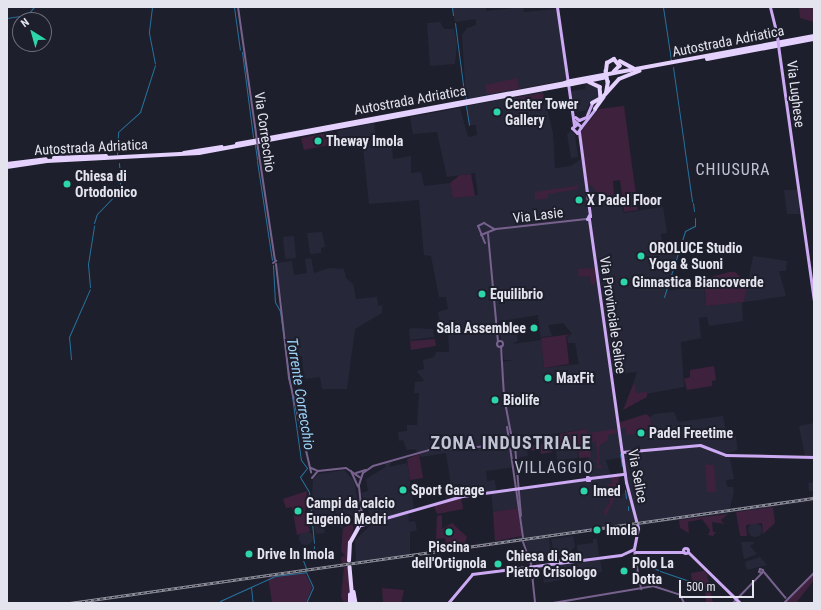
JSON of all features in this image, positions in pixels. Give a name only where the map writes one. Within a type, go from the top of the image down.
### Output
[{"type":"highway","name":"Autostrada Adriatica","points":[[7,165],[47,161],[193,154],[662,65],[814,38]]},
{"type":"highway","name":"Autostrada Adriatica","points":[[572,82],[814,38]]},
{"type":"highway","points":[[592,103],[602,98],[608,82],[606,63],[612,58],[632,68],[662,65]]},
{"type":"highway","points":[[572,82],[614,72],[620,67],[619,62],[609,60],[606,71]]},
{"type":"highway","points":[[595,108],[619,79],[639,71]]},
{"type":"highway","points":[[572,82],[597,84],[602,90],[602,98]]},
{"type":"highway","points":[[349,562],[349,548],[358,524]]},
{"type":"highway","points":[[350,567],[353,603]]},
{"type":"main road","points":[[557,7],[574,117],[577,124],[581,127]]},
{"type":"main road","name":"Via Lughese","points":[[770,7],[777,36],[814,302]]},
{"type":"main road","points":[[574,117],[579,120],[587,116],[592,103]]},
{"type":"main road","points":[[574,132],[577,124],[595,108]]},
{"type":"main road","name":"Via Provinciale Selice","points":[[595,108],[581,127],[578,137],[587,217],[616,412]]},
{"type":"main road","points":[[574,132],[579,132]]},
{"type":"main road","points":[[574,132],[578,137]]},
{"type":"main road","name":"Via Selice","points":[[616,412],[625,474],[638,528],[634,551]]},
{"type":"main road","points":[[622,452],[700,445],[729,456],[814,457]]},
{"type":"main road","points":[[365,520],[362,515],[356,516],[358,524],[365,520],[448,499],[518,487],[625,474]]},
{"type":"main road","points":[[448,603],[471,574],[625,554],[634,551],[686,552],[736,602]]},
{"type":"street","name":"Via Correcchio","points":[[238,7],[274,260],[272,263],[276,264],[289,378],[311,472],[316,472]]},
{"type":"street","name":"Via Lasie","points":[[481,235],[496,229],[582,219],[587,217]]},
{"type":"street","points":[[486,245],[481,235],[479,226],[488,226],[486,245],[500,341],[504,397],[514,446],[523,537]]},
{"type":"street","name":"Via Lasie","points":[[488,226],[496,229]]},
{"type":"street","points":[[500,341],[509,439],[508,445],[518,487]]},
{"type":"street","points":[[352,472],[367,470],[428,450],[504,445],[514,446]]},
{"type":"street","points":[[311,467],[316,472]]},
{"type":"street","points":[[312,478],[316,472],[344,468],[361,478]]},
{"type":"street","points":[[359,490],[361,478],[367,470]]},
{"type":"street","points":[[352,472],[359,490],[362,515]]},
{"type":"street","points":[[356,516],[361,503]]},
{"type":"street","points":[[523,542],[531,566],[535,603]]},
{"type":"street","points":[[634,551],[641,589]]},
{"type":"street","points":[[736,602],[762,572],[776,584],[786,598]]},
{"type":"street","points":[[784,603],[786,598],[814,573]]},
{"type":"street","points":[[553,603],[641,589],[660,588],[680,595],[684,603]]},
{"type":"shaded area","points":[[452,7],[486,7],[486,11],[523,7],[524,12],[556,9],[567,80],[466,99],[462,35],[467,28],[476,25],[476,19],[455,22]]},
{"type":"shaded area","points":[[799,7],[814,7],[814,22],[800,18]]},
{"type":"shaded area","points":[[440,22],[444,29],[454,29],[457,43],[455,64],[430,66],[427,23]]},
{"type":"shaded area","points":[[517,78],[519,89],[487,94],[485,85]]},
{"type":"shaded area","points":[[585,84],[599,87],[600,96],[590,102],[587,110],[574,112],[571,91],[585,89]]},
{"type":"shaded area","points":[[543,92],[553,133],[555,168],[571,166],[581,159],[596,190],[617,194],[624,213],[663,207],[667,233],[661,234],[662,243],[681,242],[666,291],[704,286],[706,306],[742,302],[743,321],[709,326],[707,317],[699,318],[701,338],[681,342],[684,387],[629,397],[637,372],[612,375],[617,423],[625,428],[626,435],[652,429],[650,417],[654,414],[674,412],[678,422],[723,416],[726,433],[736,436],[737,446],[737,450],[729,453],[734,479],[726,480],[727,487],[733,487],[734,491],[730,508],[812,497],[814,491],[814,501],[549,538],[552,562],[532,564],[524,541],[351,564],[356,562],[355,540],[373,523],[361,493],[368,491],[366,479],[386,467],[384,463],[392,461],[389,467],[407,463],[408,468],[414,508],[408,510],[409,522],[415,521],[417,530],[410,532],[410,554],[522,537],[518,508],[493,512],[491,492],[459,497],[457,492],[463,490],[462,484],[451,485],[446,453],[421,457],[415,449],[407,450],[403,440],[399,441],[398,432],[407,431],[407,425],[417,425],[419,393],[414,393],[415,382],[424,381],[417,371],[424,369],[423,360],[434,357],[436,352],[449,352],[448,332],[442,332],[438,312],[448,309],[446,297],[439,297],[431,256],[424,255],[419,200],[369,204],[363,147],[367,140],[385,138],[386,147],[392,147],[393,159],[411,156],[411,173],[421,172],[424,186],[450,183],[453,198],[478,195],[475,173],[447,177],[437,132],[413,134],[410,117],[460,108],[468,137],[477,135],[476,125],[469,125],[467,106]],"holes":[[[538,315],[541,340],[512,344],[518,341],[514,321],[499,324],[504,360],[514,360],[502,362],[496,322]],[[563,323],[572,334],[567,337],[568,343],[575,343],[579,364],[544,368],[541,337],[552,336],[548,325]],[[587,429],[589,479],[496,490],[495,480],[487,481],[486,471],[515,467],[514,451],[516,458],[528,456],[526,444],[516,445],[510,432],[528,437],[529,443],[551,439],[552,434]],[[621,458],[627,493],[616,495],[606,460]]]},
{"type":"shaded area","points":[[543,93],[544,101],[528,98],[519,102],[522,115],[520,123],[516,121],[521,118],[517,98]]},
{"type":"shaded area","points":[[624,106],[638,210],[624,212],[620,180],[613,181],[614,195],[599,197],[592,185],[585,186],[579,134],[599,109]]},
{"type":"shaded area","points":[[374,123],[376,137],[339,143],[337,131]]},
{"type":"shaded area","points":[[571,131],[575,135],[578,157],[571,158],[567,134]]},
{"type":"shaded area","name":"Theway Imola","points":[[333,132],[335,144],[304,150],[301,138]]},
{"type":"shaded area","points":[[471,174],[475,196],[453,198],[450,183],[460,175]]},
{"type":"shaded area","points":[[577,182],[578,189],[548,194],[548,198],[535,200],[535,192],[576,186]]},
{"type":"shaded area","points":[[784,190],[797,190],[800,214],[787,214]]},
{"type":"shaded area","points":[[322,232],[325,247],[321,248],[321,253],[310,254],[307,233]]},
{"type":"shaded area","points":[[294,236],[296,258],[285,259],[283,237]]},
{"type":"shaded area","points":[[753,256],[787,261],[786,271],[779,271],[786,296],[744,302]]},
{"type":"shaded area","points":[[311,258],[314,273],[329,268],[344,269],[346,278],[353,284],[356,299],[377,297],[378,306],[382,305],[382,313],[355,329],[347,389],[322,389],[320,377],[304,379],[302,356],[288,358],[277,263],[292,261],[294,275],[307,273],[305,259]]},
{"type":"shaded area","points":[[595,268],[595,284],[591,285],[590,276],[579,277],[578,269]]},
{"type":"shaded area","points":[[729,272],[735,272],[748,284],[744,302],[706,306],[704,279]]},
{"type":"shaded area","points":[[409,329],[433,329],[434,337],[410,340]]},
{"type":"shaded area","points":[[572,334],[566,336],[569,364],[544,368],[541,338]]},
{"type":"shaded area","points":[[435,339],[436,346],[411,350],[410,341]]},
{"type":"shaded area","points":[[714,366],[716,380],[712,381],[712,386],[687,390],[684,379],[690,377],[690,370]]},
{"type":"shaded area","points":[[634,382],[636,393],[647,392],[647,397],[623,410]]},
{"type":"shaded area","points":[[646,414],[650,417],[652,429],[642,430],[644,434],[638,435],[637,431],[637,434],[626,435],[625,428],[619,428],[618,423]]},
{"type":"shaded area","points":[[814,423],[814,456],[805,456],[799,426]]},
{"type":"shaded area","points":[[587,429],[591,457],[579,458],[578,449],[572,448],[553,451],[552,435]]},
{"type":"shaded area","points":[[616,429],[617,433],[608,435],[608,440],[599,446],[599,465],[605,468],[597,468],[597,461],[592,462],[598,459],[596,442],[591,441],[590,433]]},
{"type":"shaded area","points":[[550,442],[552,452],[541,454],[540,449],[532,451],[528,446]]},
{"type":"shaded area","points":[[577,450],[578,458],[557,460],[556,451]]},
{"type":"shaded area","points":[[419,454],[423,478],[410,480],[407,459]]},
{"type":"shaded area","points":[[705,458],[707,465],[714,465],[716,492],[707,492]]},
{"type":"shaded area","points":[[344,470],[354,481],[359,509],[341,529],[339,522],[323,524],[325,533],[316,534],[311,513],[313,479],[319,474]]},
{"type":"shaded area","points":[[619,476],[618,492],[605,517],[604,511],[610,502],[608,484],[612,484],[611,477]]},
{"type":"shaded area","points":[[814,482],[814,491],[809,491],[808,483]]},
{"type":"shaded area","name":"Campi da calcio Eugenio Medri","points":[[307,491],[305,515],[310,531],[297,535],[292,507],[286,508],[283,499]]},
{"type":"shaded area","points":[[461,497],[463,509],[437,514],[433,504]]},
{"type":"shaded area","points":[[773,507],[775,523],[763,534],[762,523],[746,525],[747,536],[740,536],[736,512]]},
{"type":"shaded area","points":[[518,508],[522,536],[495,541],[493,512]]},
{"type":"shaded area","points":[[728,514],[721,520],[724,524],[712,522],[713,532],[716,532],[713,536],[708,535],[710,530],[702,519],[688,522],[689,533],[680,528],[679,520]]},
{"type":"shaded area","points":[[442,515],[442,529],[452,523],[467,537],[464,545],[446,547],[445,538],[436,539],[437,516]]},
{"type":"shaded area","points":[[354,523],[348,562],[342,564],[341,557],[345,556],[341,551],[343,528]]},
{"type":"shaded area","points":[[752,523],[758,523],[762,527],[762,533],[758,537],[752,537],[748,533],[748,527]]},
{"type":"shaded area","points":[[303,531],[309,531],[313,535],[313,541],[309,545],[303,545],[299,541],[299,535]]},
{"type":"shaded area","points":[[573,536],[575,547],[564,557],[555,557],[551,539]]},
{"type":"shaded area","points":[[593,539],[597,539],[599,556],[578,559],[577,545],[593,543]]},
{"type":"shaded area","points":[[741,542],[755,542],[750,546],[757,554],[744,559]]},
{"type":"shaded area","points":[[760,557],[767,565],[747,570],[745,562]]},
{"type":"shaded area","points":[[600,558],[602,572],[544,583],[542,570],[533,571],[533,567]]},
{"type":"shaded area","points":[[344,567],[349,567],[349,603],[344,603],[341,597]]},
{"type":"shaded area","points":[[704,571],[707,574],[713,603],[706,603],[705,587],[692,581],[691,573]]},
{"type":"shaded area","points":[[305,573],[312,587],[306,603],[272,602],[268,577]]},
{"type":"shaded area","points":[[814,573],[814,580],[796,603],[785,603]]},
{"type":"shaded area","points":[[382,588],[404,590],[401,603],[383,603]]},
{"type":"waterway","points":[[7,18],[27,15],[34,7]]},
{"type":"waterway","points":[[152,7],[149,33],[155,63]]},
{"type":"waterway","name":"Torrente Correcchio","points":[[234,7],[240,50]]},
{"type":"waterway","points":[[452,7],[453,15]]},
{"type":"waterway","points":[[663,7],[671,60]]},
{"type":"waterway","points":[[455,23],[463,85]]},
{"type":"waterway","name":"Torrente Correcchio","points":[[242,52],[253,137]]},
{"type":"waterway","points":[[117,154],[118,132],[140,112],[155,65]]},
{"type":"waterway","points":[[673,67],[684,144]]},
{"type":"waterway","points":[[463,85],[466,98]]},
{"type":"waterway","points":[[466,106],[469,125]]},
{"type":"waterway","name":"Torrente Correcchio","points":[[255,145],[257,160]]},
{"type":"waterway","points":[[684,145],[692,201]]},
{"type":"waterway","name":"Torrente Correcchio","points":[[257,161],[272,260]]},
{"type":"waterway","points":[[119,163],[120,179]]},
{"type":"waterway","points":[[94,223],[97,214],[120,190],[120,180]]},
{"type":"waterway","points":[[693,203],[694,211]]},
{"type":"waterway","points":[[664,297],[685,231],[695,226],[695,218]]},
{"type":"waterway","points":[[90,287],[88,264],[94,225]]},
{"type":"waterway","name":"Torrente Correcchio","points":[[273,265],[275,302],[280,311],[301,460],[307,468],[300,477],[309,492],[314,543]]},
{"type":"waterway","points":[[71,359],[69,337],[90,289]]},
{"type":"waterway","points":[[620,454],[622,466]]},
{"type":"waterway","points":[[625,490],[626,498]]},
{"type":"waterway","name":"Torrente Correcchio","points":[[306,568],[303,560],[313,558],[314,546]]},
{"type":"waterway","points":[[649,566],[658,570]]},
{"type":"waterway","points":[[660,571],[689,581]]},
{"type":"waterway","points":[[220,601],[275,576],[306,572]]},
{"type":"waterway","name":"Torrente Correcchio","points":[[306,572],[313,587],[306,603]]},
{"type":"waterway","points":[[251,587],[252,597]]},
{"type":"waterway","points":[[252,598],[253,603]]},
{"type":"railway","points":[[70,603],[814,498]]},
{"type":"place","name":"Center Tower Gallery","points":[[497,112]]},
{"type":"place","name":"Theway Imola","points":[[318,141]]},
{"type":"place","name":"Chiesa di Ortodonico","points":[[67,184]]},
{"type":"place","name":"X Padel Floor","points":[[579,200]]},
{"type":"place","name":"OROLUCE Studio Yoga & Suoni","points":[[641,256]]},
{"type":"place","name":"Ginnastica Biancoverde","points":[[624,282]]},
{"type":"place","name":"Equilibrio","points":[[482,294]]},
{"type":"place","name":"Sala Assemblee","points":[[534,328]]},
{"type":"place","name":"MaxFit","points":[[548,378]]},
{"type":"place","name":"Biolife","points":[[495,400]]},
{"type":"place","name":"Padel Freetime","points":[[641,433]]},
{"type":"place","name":"Sport Garage","points":[[403,490]]},
{"type":"place","name":"Imed","points":[[584,491]]},
{"type":"place","name":"Campi da calcio Eugenio Medri","points":[[298,511]]},
{"type":"place","name":"Imola","points":[[597,530]]},
{"type":"place","name":"Piscina dell'Ortignola","points":[[449,532]]},
{"type":"place","name":"Drive In Imola","points":[[249,554]]},
{"type":"place","name":"Chiesa di San Pietro Crisologo","points":[[498,564]]},
{"type":"place","name":"Polo La Dotta","points":[[624,571]]},
{"type":"district","name":"CHIUSURA","points":[[733,170]]},
{"type":"district","name":"ZONA INDUSTRIALE","points":[[511,443]]},
{"type":"district","name":"VILLAGGIO","points":[[554,468]]}]
